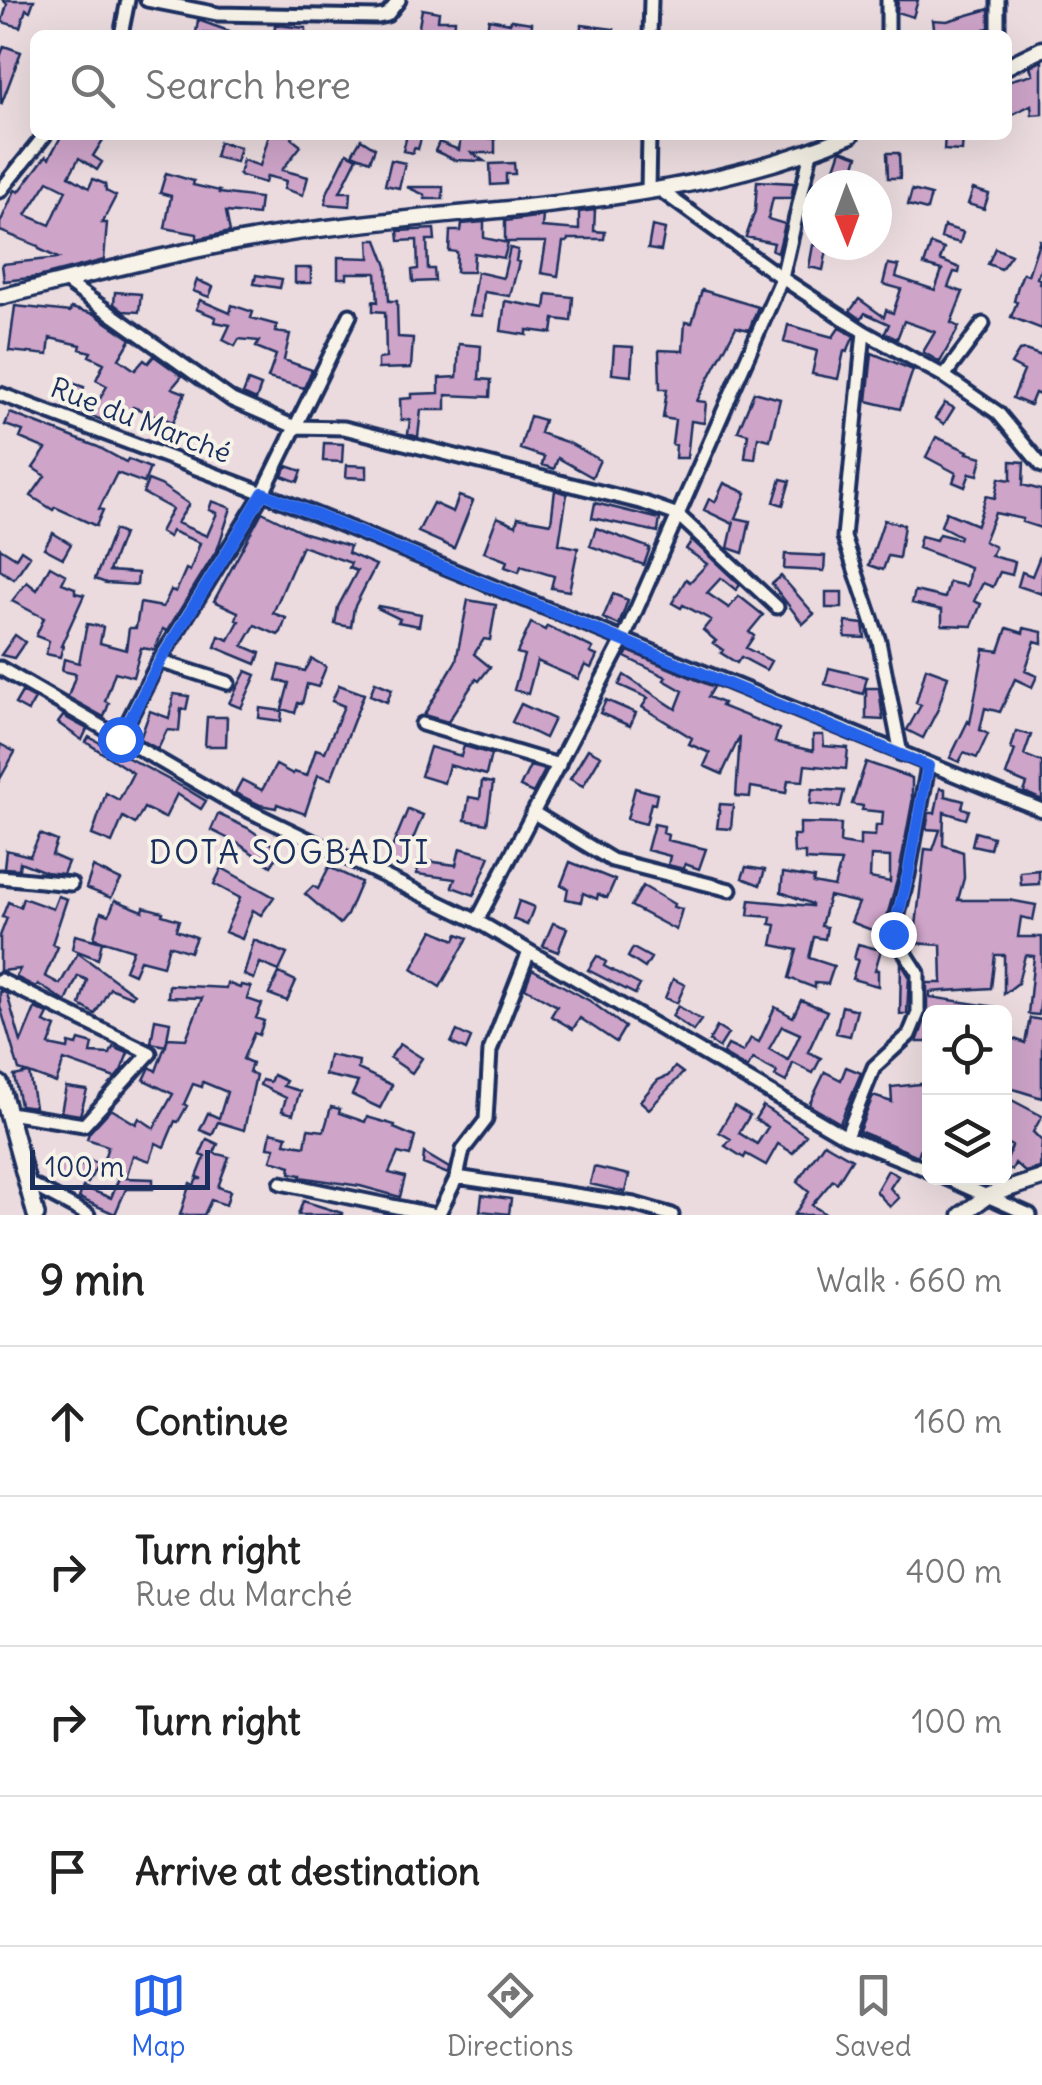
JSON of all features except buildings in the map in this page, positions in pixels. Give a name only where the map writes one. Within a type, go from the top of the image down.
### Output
[{"type":"main road","points":[[0,1085],[36,1215]]},
{"type":"street","points":[[122,30],[128,0]]},
{"type":"street","points":[[146,0],[218,14],[377,17],[387,15],[398,0]]},
{"type":"street","points":[[650,30],[651,0]]},
{"type":"street","points":[[888,0],[888,30]]},
{"type":"street","points":[[998,0],[998,30]]},
{"type":"street","points":[[1012,64],[1042,49]]},
{"type":"street","points":[[0,192],[41,140]]},
{"type":"street","points":[[649,140],[654,190]]},
{"type":"street","points":[[0,297],[283,234],[654,190],[744,172],[839,140]]},
{"type":"street","points":[[476,921],[623,640],[782,278],[811,152]]},
{"type":"street","points":[[654,190],[864,332],[944,376],[998,413],[1042,466]]},
{"type":"street","points":[[64,281],[232,400],[295,428],[344,428],[678,514],[777,608]]},
{"type":"street","points":[[120,739],[160,661],[263,493],[350,315]]},
{"type":"street","points":[[944,376],[983,324]]},
{"type":"street","points":[[864,332],[844,536],[879,641],[901,754]]},
{"type":"street","name":"Rue du Marché","points":[[0,394],[263,493],[1042,810]]},
{"type":"street","points":[[160,661],[228,683]]},
{"type":"street","points":[[0,668],[286,831],[476,921],[846,1137],[922,1168]]},
{"type":"street","points":[[422,724],[559,766]]},
{"type":"street","points":[[846,1137],[874,1066],[909,1036],[918,1013],[918,973],[893,934],[928,766]]},
{"type":"street","points":[[534,813],[612,860],[730,890]]},
{"type":"street","points":[[0,878],[72,884]]},
{"type":"street","points":[[280,1183],[436,1215],[456,1178],[463,1150],[486,1120],[490,1051],[528,954]]},
{"type":"street","points":[[0,980],[150,1053],[84,1125],[9,1113]]},
{"type":"street","points":[[456,1178],[634,1204],[672,1215]]},
{"type":"street","points":[[961,1215],[989,1194],[1042,1178]]},
{"type":"street","points":[[28,1183],[88,1215]]},
{"type":"street","points":[[965,1185],[1030,1215]]},
{"type":"district","name":"DOTA SOGBADJI","points":[[290,853]]},
{"type":"route","points":[[120,739],[160,661],[263,493],[928,766],[893,934]]}]
